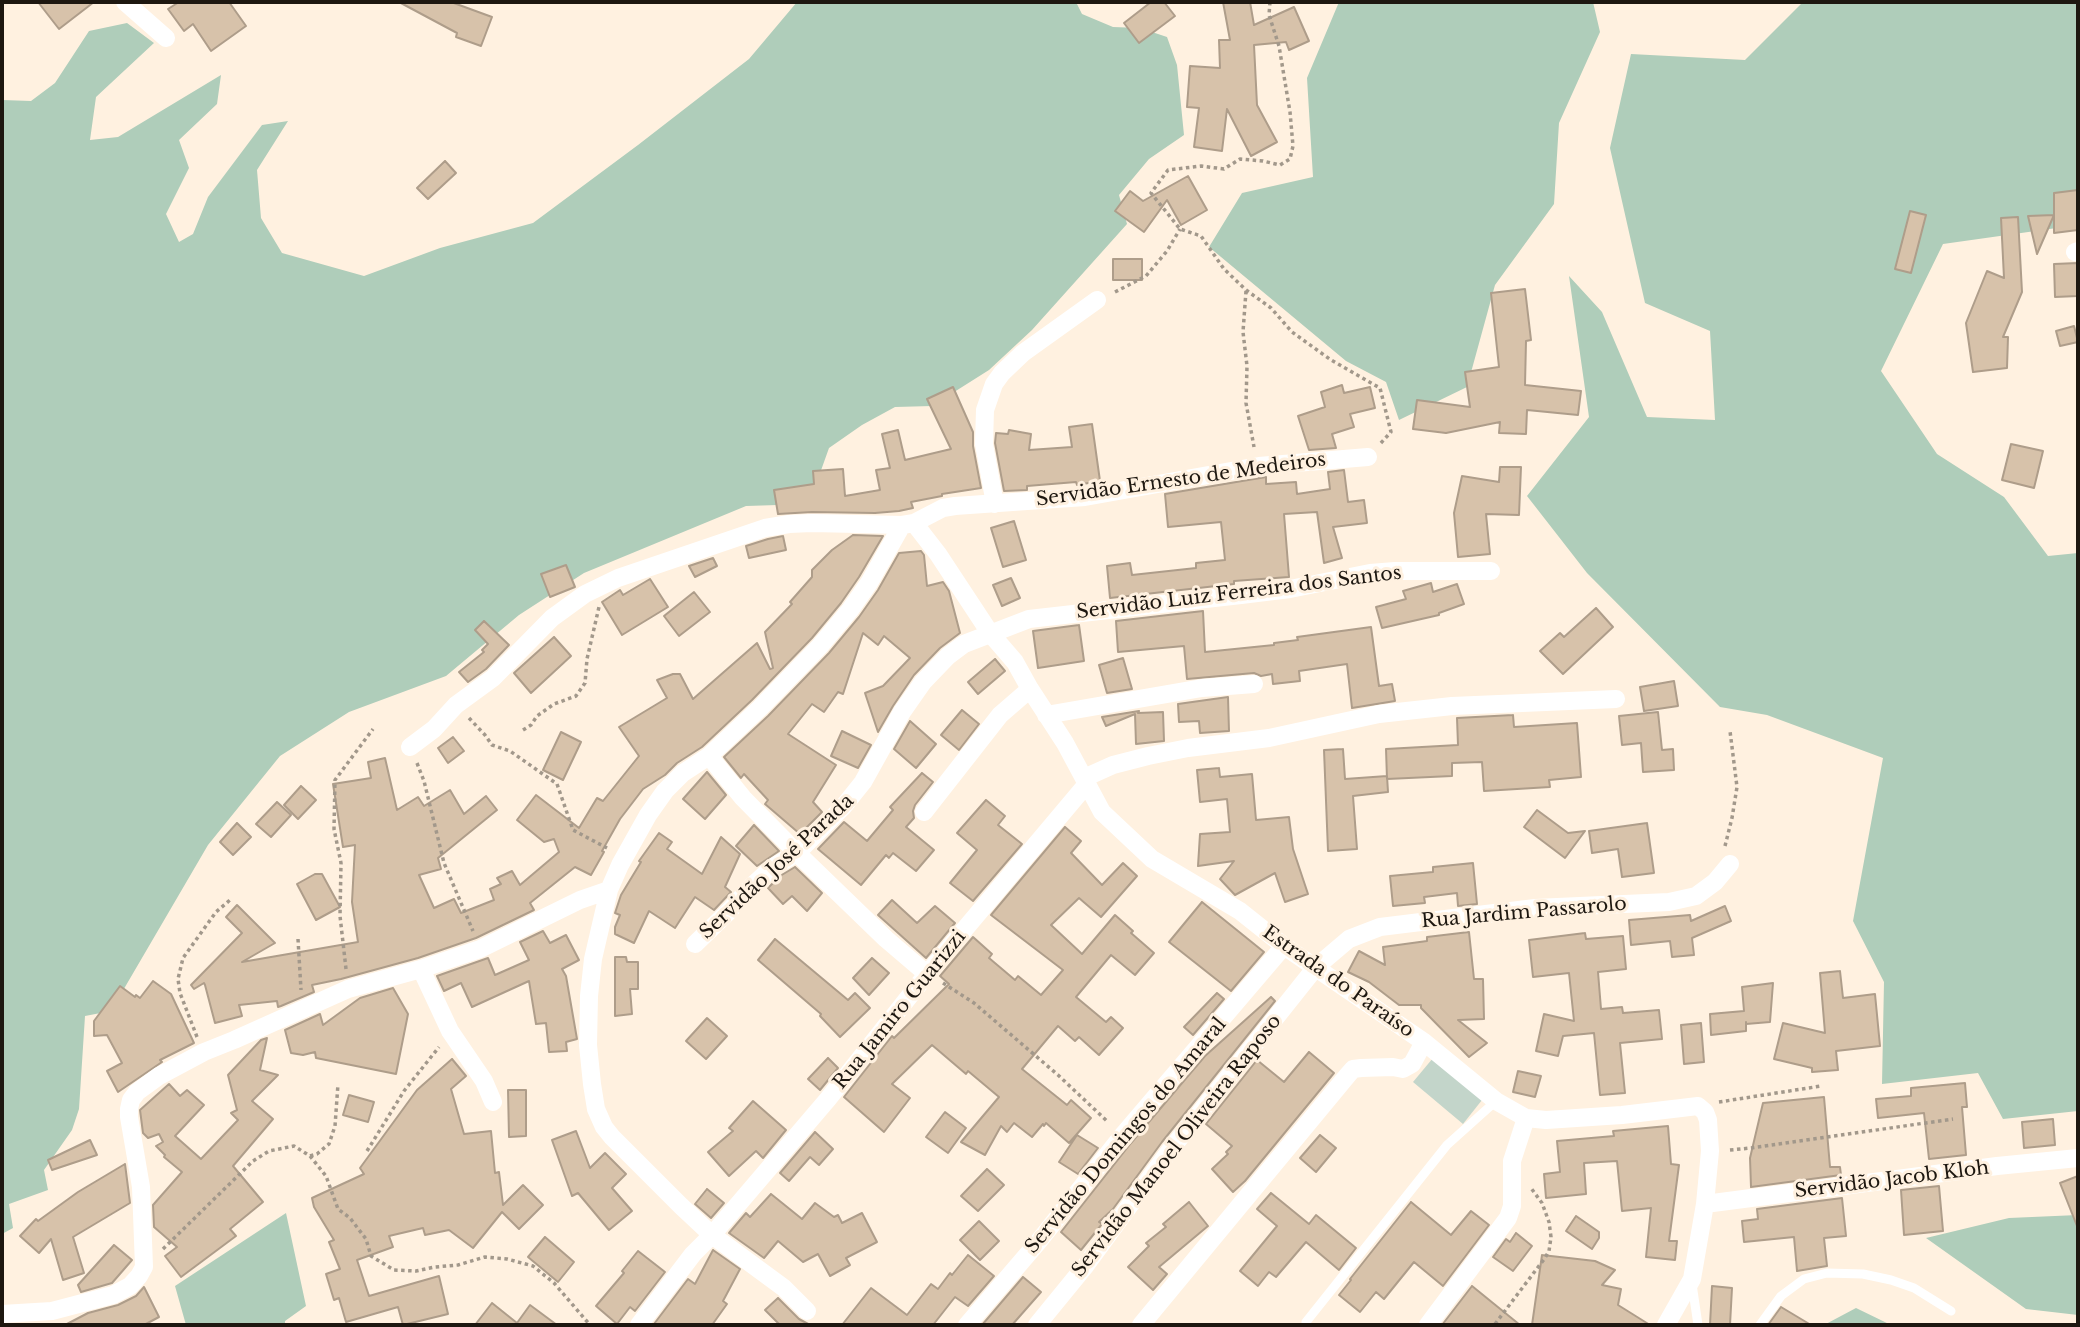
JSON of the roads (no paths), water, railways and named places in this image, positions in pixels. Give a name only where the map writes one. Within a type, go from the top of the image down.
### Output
[{"type":"street","points":[[125,2],[166,38]]},
{"type":"street","points":[[995,504],[984,444],[985,410],[994,384],[1023,353],[1097,300]]},
{"type":"street","name":"Servidão Ernesto de Medeiros","points":[[908,524],[943,508],[1085,497],[1259,466],[1368,457]]},
{"type":"street","points":[[410,747],[434,729],[457,705],[493,678],[552,618],[585,594],[618,578],[765,528],[812,523],[908,524]]},
{"type":"street","points":[[807,1311],[771,1278],[712,1235],[611,1137],[604,1127],[596,1109],[588,1045],[593,959],[609,890],[624,857],[665,791],[683,773],[709,756],[787,681],[850,610],[908,524]]},
{"type":"street","name":"Estrada do Paraíso","points":[[908,524],[938,554],[990,633],[1016,662],[1102,812],[1152,859],[1240,911],[1284,946],[1424,1042],[1496,1101],[1526,1118],[1546,1120],[1622,1115],[1698,1106],[1705,1112],[1708,1120],[1710,1151],[1705,1204]]},
{"type":"street","name":"Servidão Luiz Ferreira dos Santos","points":[[990,633],[1029,619],[1253,594],[1370,573],[1491,571]]},
{"type":"street","name":"Servidão José Parada","points":[[695,944],[751,887],[773,867],[797,853],[843,807],[863,782],[902,712],[923,682],[947,656],[964,644],[990,633]]},
{"type":"street","points":[[1046,715],[1202,688],[1254,684]]},
{"type":"street","points":[[924,812],[1000,715],[1030,689]]},
{"type":"street","points":[[1085,781],[1113,765],[1148,756],[1269,738],[1379,714],[1452,706],[1616,699]]},
{"type":"street","points":[[709,756],[743,798],[797,853],[886,939],[927,974]]},
{"type":"street","name":"Rua Jamiro Guarizzi","points":[[639,1325],[693,1254],[828,1100],[1085,781]]},
{"type":"street","name":"Rua Jardim Passarolo","points":[[1316,967],[1349,939],[1380,927],[1535,908],[1669,902],[1696,896],[1715,882],[1730,864]]},
{"type":"street","points":[[2,1314],[52,1311],[113,1295],[130,1286],[144,1267],[141,1187],[128,1117],[131,1100],[137,1092],[159,1076],[204,1052],[348,989],[421,970],[480,949],[580,900],[609,890]]},
{"type":"street","name":"Servidão Domingos do Amaral","points":[[967,1325],[1039,1241],[1122,1136],[1284,946]]},
{"type":"street","name":"Servidão Manoel Oliveira Raposo","points":[[1037,1325],[1086,1265],[1171,1149],[1316,967]]},
{"type":"street","points":[[421,970],[450,1031],[484,1081],[493,1102]]},
{"type":"street","points":[[1141,1325],[1353,1069],[1404,1069],[1412,1064],[1424,1042]]},
{"type":"street","points":[[1428,1325],[1508,1219],[1512,1206],[1512,1161],[1526,1118]]},
{"type":"street","name":"Servidão Jacob Kloh","points":[[1705,1204],[2078,1158]]},
{"type":"street","points":[[1666,1325],[1692,1279],[1705,1204]]},
{"type":"lane","points":[[1306,1322],[1447,1146],[1496,1101]]},
{"type":"lane","points":[[1760,1325],[1781,1296],[1804,1279],[1827,1273],[1863,1274],[1891,1280],[1913,1288],[1951,1311]]},
{"type":"lane","points":[[1692,1279],[1698,1325]]}]
